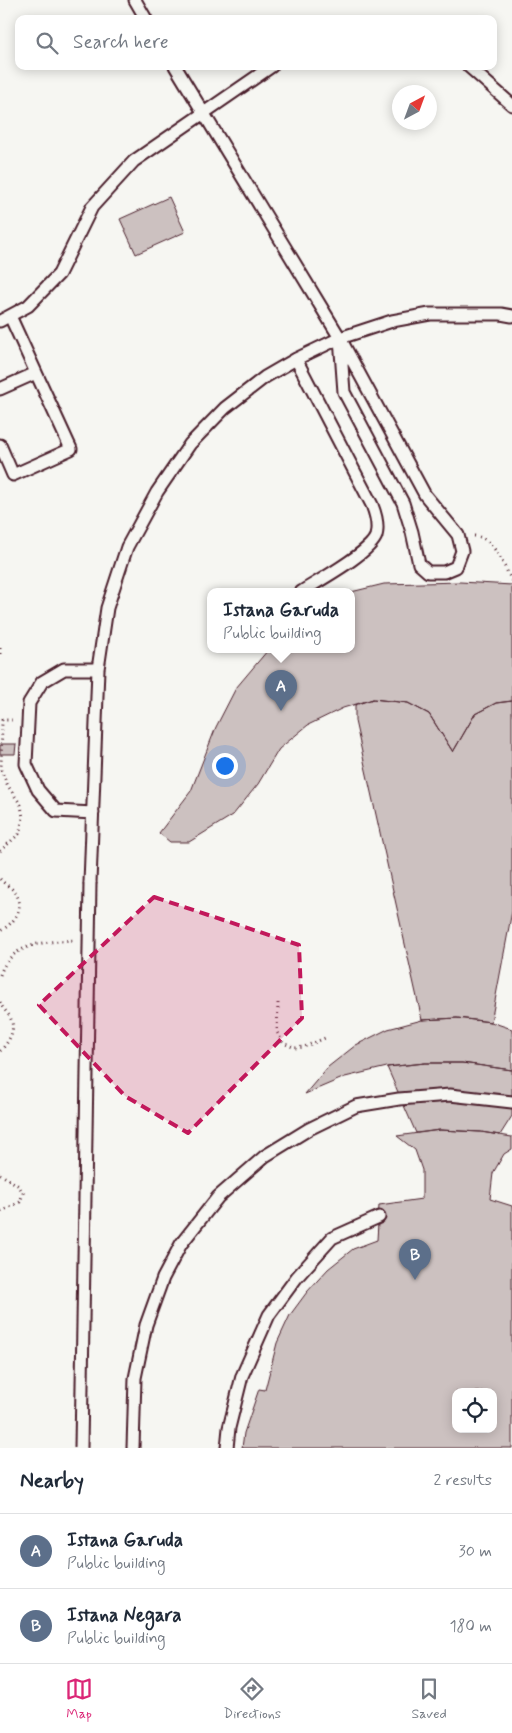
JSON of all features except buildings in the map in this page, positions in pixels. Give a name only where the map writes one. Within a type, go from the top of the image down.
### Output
[{"type":"lane","points":[[135,0],[144,15]]},
{"type":"lane","points":[[177,70],[340,338],[425,495],[458,535],[462,551],[456,567],[444,572],[428,572],[419,564],[403,503],[344,392],[340,338]]},
{"type":"lane","points":[[0,445],[13,475],[70,449],[36,373],[5,318],[28,306],[59,274],[92,207],[134,161],[266,70]]},
{"type":"lane","points":[[473,70],[512,105]]},
{"type":"lane","points":[[81,1448],[90,883],[98,669],[107,608],[127,547],[157,492],[190,444],[225,408],[265,377],[296,359],[340,338],[392,321],[430,314],[501,314],[512,316]]},
{"type":"lane","points":[[296,359],[372,505],[378,522],[376,537],[366,551],[307,588]]},
{"type":"lane","points":[[0,389],[36,373]]},
{"type":"lane","points":[[93,813],[56,811],[38,790],[26,764],[28,703],[42,682],[64,670],[98,669]]},
{"type":"lane","points":[[133,1448],[135,1378],[146,1325],[162,1278],[181,1244],[218,1197],[265,1156],[309,1128],[356,1106],[399,1099],[450,1095],[512,1102]]},
{"type":"lane","points":[[227,1448],[229,1428],[242,1376],[269,1315],[297,1277],[332,1238],[379,1217]]},
{"type":"path","points":[[458,535],[480,536],[492,545],[512,581]]},
{"type":"path","points":[[0,648],[0,655]]},
{"type":"path","points":[[0,851],[19,834],[23,818],[21,806],[8,786],[1,770],[2,720],[28,720]]},
{"type":"path","points":[[0,879],[15,892],[20,905],[16,917],[0,931]]},
{"type":"path","points":[[0,975],[7,960],[25,947],[43,943],[81,940]]},
{"type":"path","points":[[0,1002],[11,1018],[13,1029],[9,1043],[0,1051]]},
{"type":"path","points":[[278,1003],[277,1032],[283,1043],[295,1048],[325,1038]]},
{"type":"path","points":[[0,1174],[19,1186],[23,1193],[20,1202],[0,1212]]},
{"type":"highlighted area","points":[[154,897],[299,945],[302,1018],[188,1133],[125,1096],[39,1005]]},
{"type":"place","name":"Istana Garuda","points":[[281,711]]},
{"type":"place","name":"Istana Negara","points":[[415,1280]]}]
